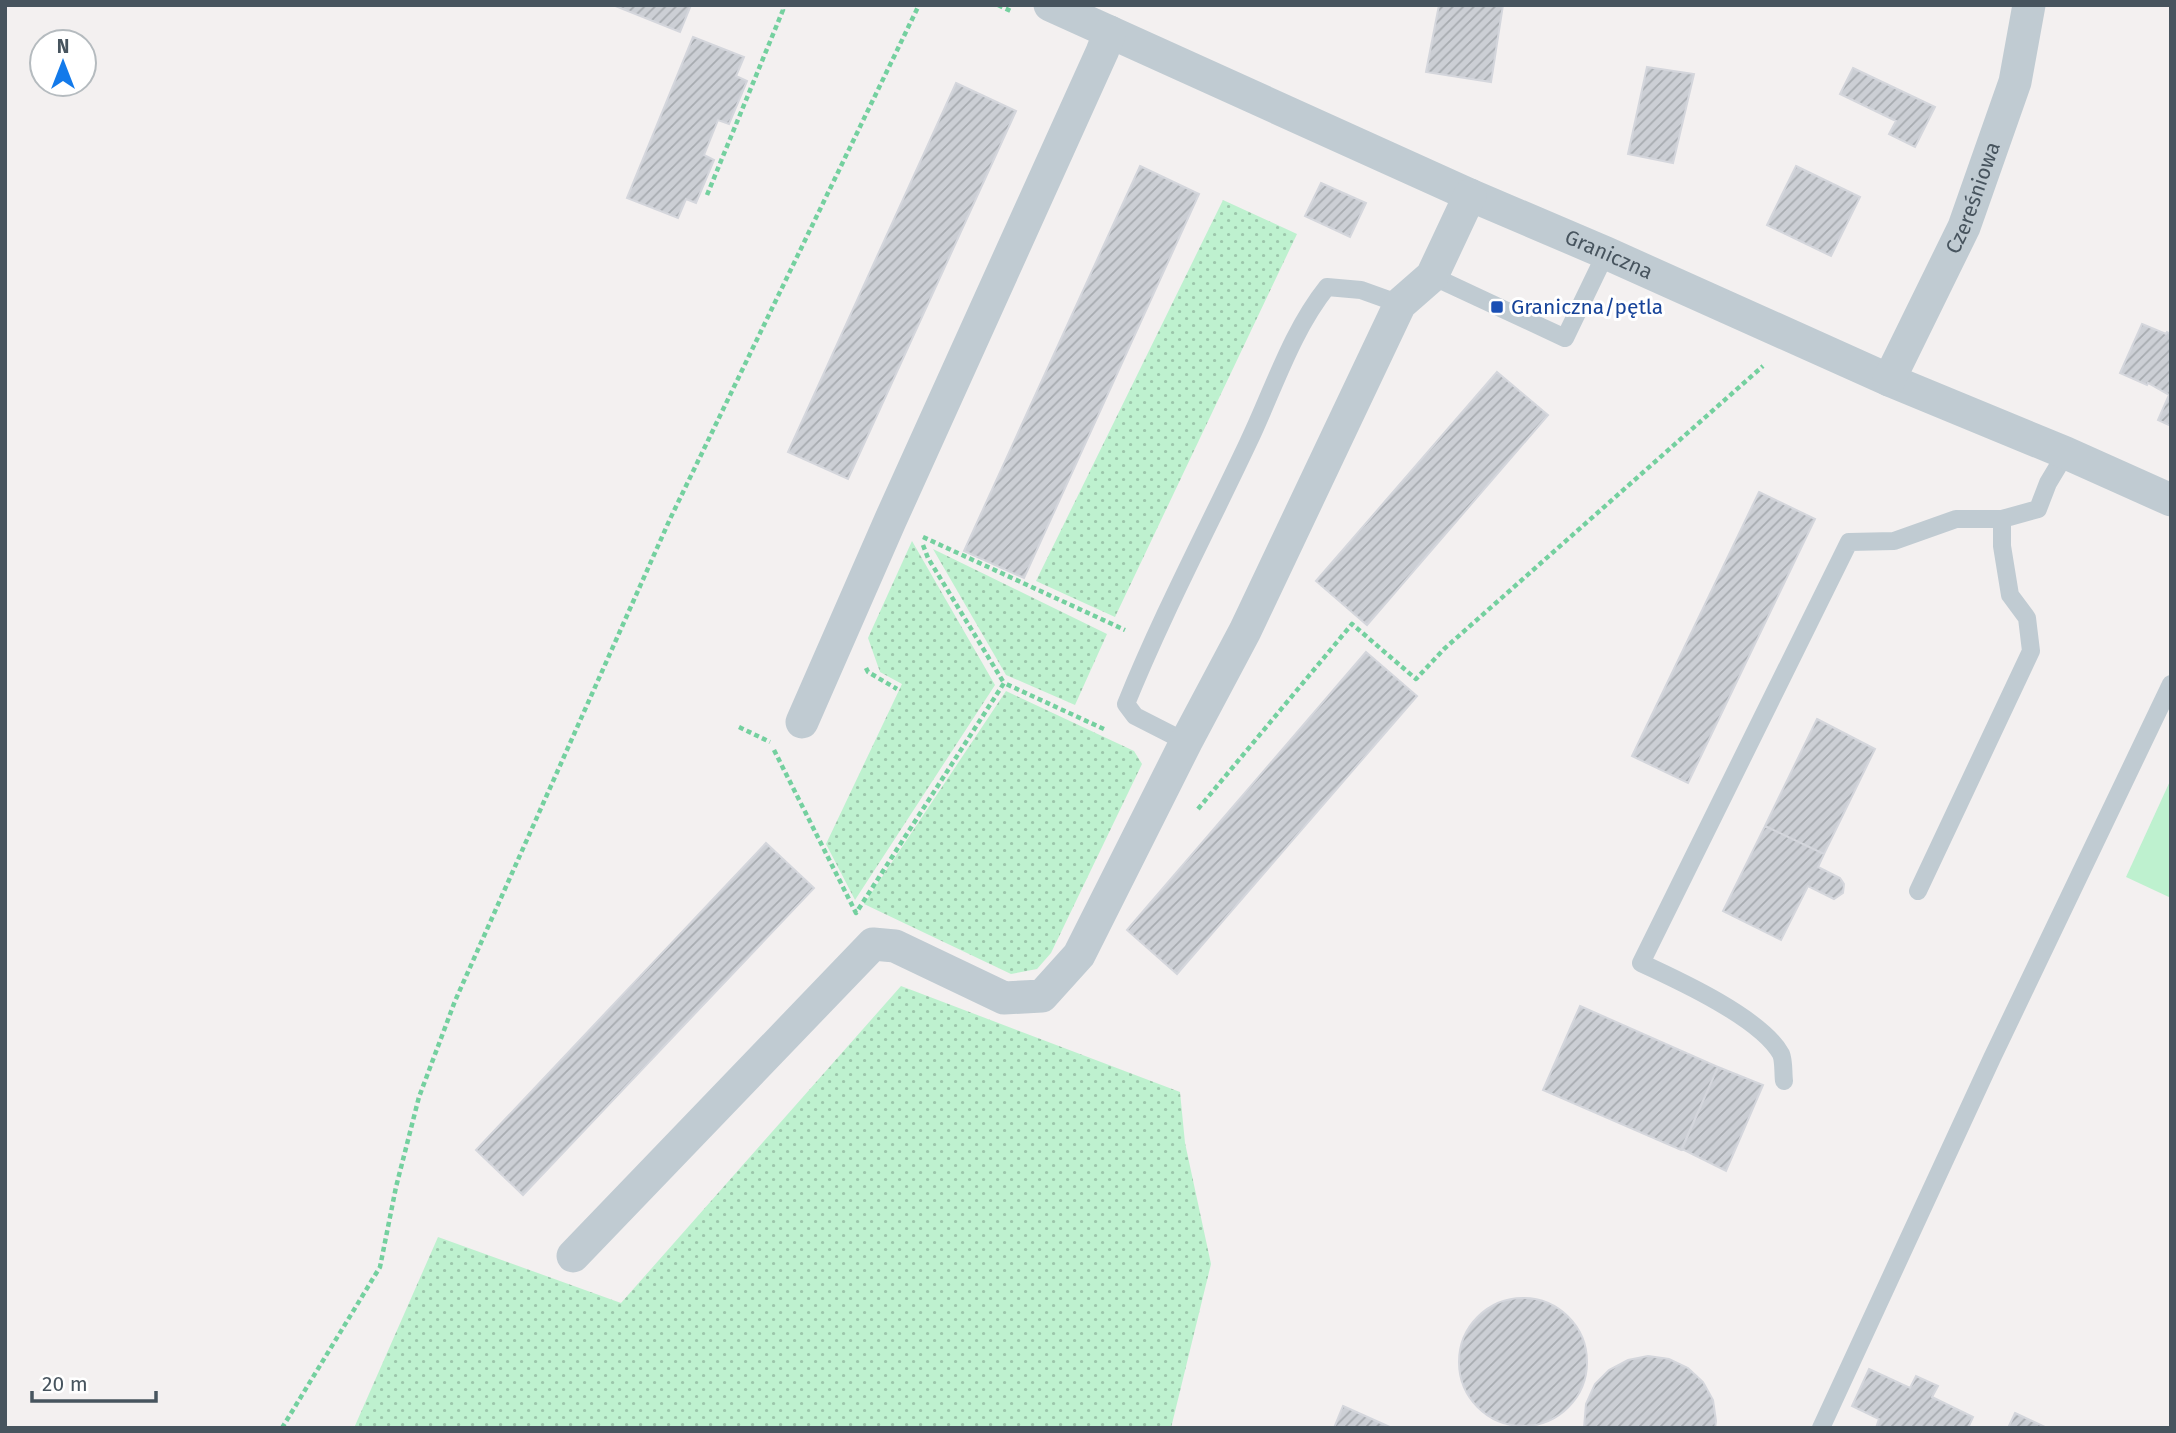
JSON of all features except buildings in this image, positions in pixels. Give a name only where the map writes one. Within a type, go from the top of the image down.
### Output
[{"type":"street","name":"Graniczna","points":[[1050,5],[1470,195],[1889,380],[2066,453],[2171,500]]},
{"type":"street","name":"Czereśniowa","points":[[1889,380],[1964,227],[2015,82],[2029,5]]},
{"type":"street","points":[[802,722],[1110,32]]},
{"type":"street","points":[[573,1255],[873,944],[895,946],[1004,998],[1042,996],[1079,955],[1245,631],[1400,304],[1432,276],[1470,195]]},
{"type":"lane","points":[[1432,276],[1565,338],[1606,253]]},
{"type":"lane","points":[[1186,742],[1135,716],[1126,704],[1152,641],[1248,443],[1309,309],[1327,286],[1361,290],[1400,304]]},
{"type":"lane","points":[[1784,1081],[1782,1056],[1759,1029],[1692,987],[1641,963],[1849,542],[1894,541],[1956,519],[2002,519],[2038,509],[2048,483],[2066,453]]},
{"type":"lane","points":[[1917,891],[2031,651],[2027,618],[2010,595],[2002,546],[2002,519]]},
{"type":"lane","points":[[1821,1428],[1975,1094],[2171,684]]},
{"type":"path","points":[[707,195],[783,10],[782,5]]},
{"type":"path","points":[[282,1428],[380,1266],[419,1097],[455,1001],[670,519],[919,5]]},
{"type":"path","points":[[1190,820],[1206,797],[1352,624],[1416,679],[1444,649],[1766,363]]},
{"type":"path","points":[[1116,734],[1004,682],[928,558],[919,535],[1152,641]]},
{"type":"path","points":[[739,727],[770,743],[856,913],[1004,682]]},
{"type":"green space","points":[[1223,200],[1297,234],[1115,617],[1036,581]]},
{"type":"green space","points":[[912,541],[995,685],[855,900],[826,844],[902,684],[880,672],[868,638]]},
{"type":"green space","points":[[933,549],[1107,634],[1075,705],[1006,675]]},
{"type":"green space","points":[[1006,691],[1134,751],[1142,764],[1051,953],[1037,969],[1011,974],[864,904]]},
{"type":"green space","points":[[2171,779],[2171,898],[2126,877]]},
{"type":"green space","points":[[901,986],[1180,1092],[1185,1143],[1211,1264],[1171,1428],[354,1428],[438,1237],[621,1303]]},
{"type":"place","name":"Graniczna/pętla","points":[[1497,307]]}]
